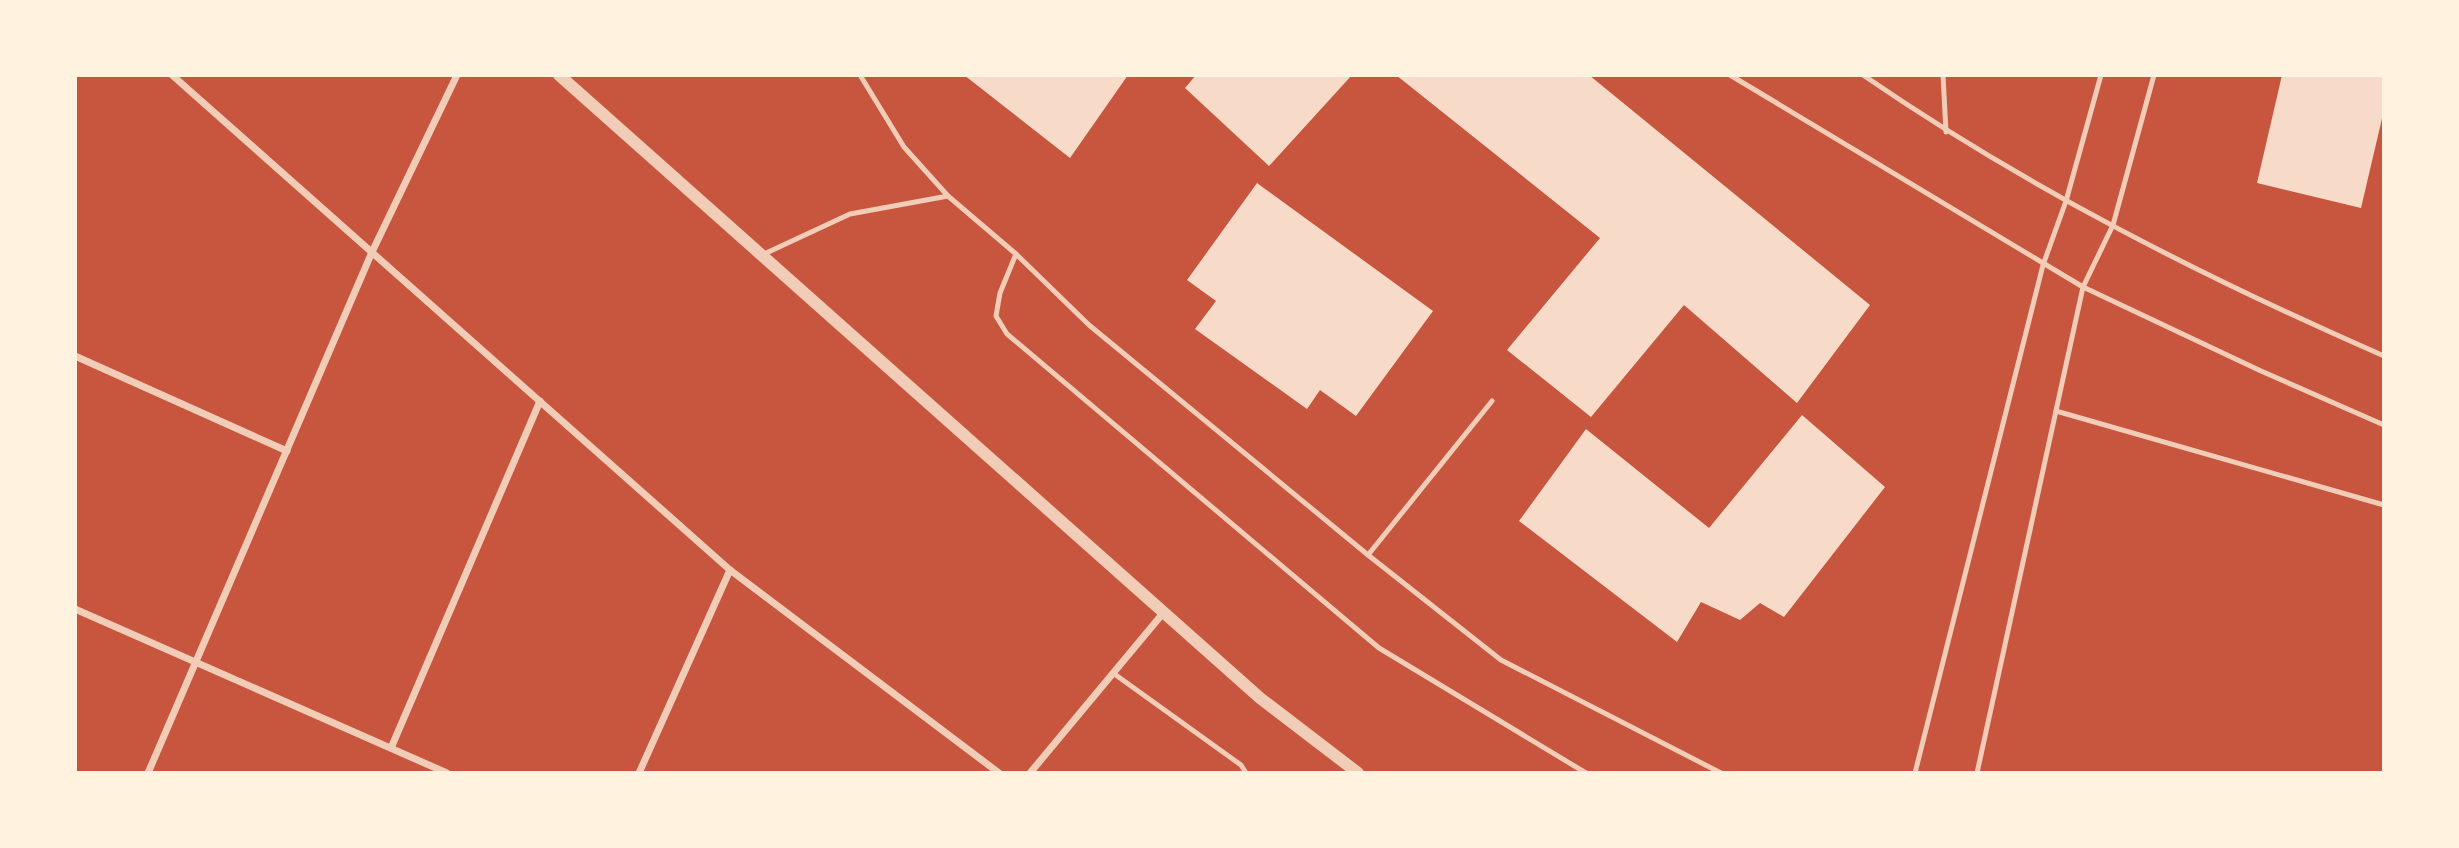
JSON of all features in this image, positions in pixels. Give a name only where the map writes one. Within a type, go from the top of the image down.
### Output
[{"type":"street","points":[[172,75],[730,570],[999,773]]},
{"type":"street","points":[[148,773],[372,252],[457,75]]},
{"type":"street","points":[[559,75],[1261,698],[1353,771]]},
{"type":"street","points":[[75,356],[287,451]]},
{"type":"street","points":[[391,748],[540,401]]},
{"type":"street","points":[[639,773],[730,570]]},
{"type":"street","points":[[75,610],[447,773]]},
{"type":"street","points":[[1030,773],[1164,611]]},
{"type":"lane","points":[[860,75],[904,147],[948,196],[1016,254],[1089,325],[1368,555],[1501,660],[1721,773]]},
{"type":"lane","points":[[1730,75],[2083,287],[2261,371],[2384,425]]},
{"type":"lane","points":[[1863,75],[1946,132],[2066,201],[2257,300],[2384,356]]},
{"type":"lane","points":[[1943,75],[1946,132]]},
{"type":"lane","points":[[1915,773],[2043,265],[2066,201],[2101,75]]},
{"type":"lane","points":[[1977,773],[2083,287],[2113,225],[2154,75]]},
{"type":"lane","points":[[761,255],[850,214],[948,196]]},
{"type":"lane","points":[[1016,254],[1000,293],[996,316],[1007,334],[1379,648],[1586,773]]},
{"type":"lane","points":[[1368,555],[1492,401]]},
{"type":"lane","points":[[2056,411],[2384,505]]},
{"type":"lane","points":[[1113,673],[1241,765],[1246,773]]},
{"type":"building","points":[[964,75],[1128,75],[1070,158]]},
{"type":"building","points":[[1196,75],[1352,75],[1269,166],[1185,88]]},
{"type":"building","points":[[1396,75],[1589,75],[1870,305],[1797,403],[1684,305],[1591,417],[1507,350],[1600,238]]},
{"type":"building","points":[[2282,75],[2384,75],[2384,110],[2361,208],[2257,183]]},
{"type":"building","points":[[1257,183],[1433,311],[1356,416],[1320,390],[1307,409],[1195,329],[1216,301],[1187,280]]},
{"type":"building","points":[[1802,415],[1885,487],[1784,617],[1760,603],[1740,620],[1701,602],[1677,642],[1519,521],[1586,429],[1709,528]]}]
